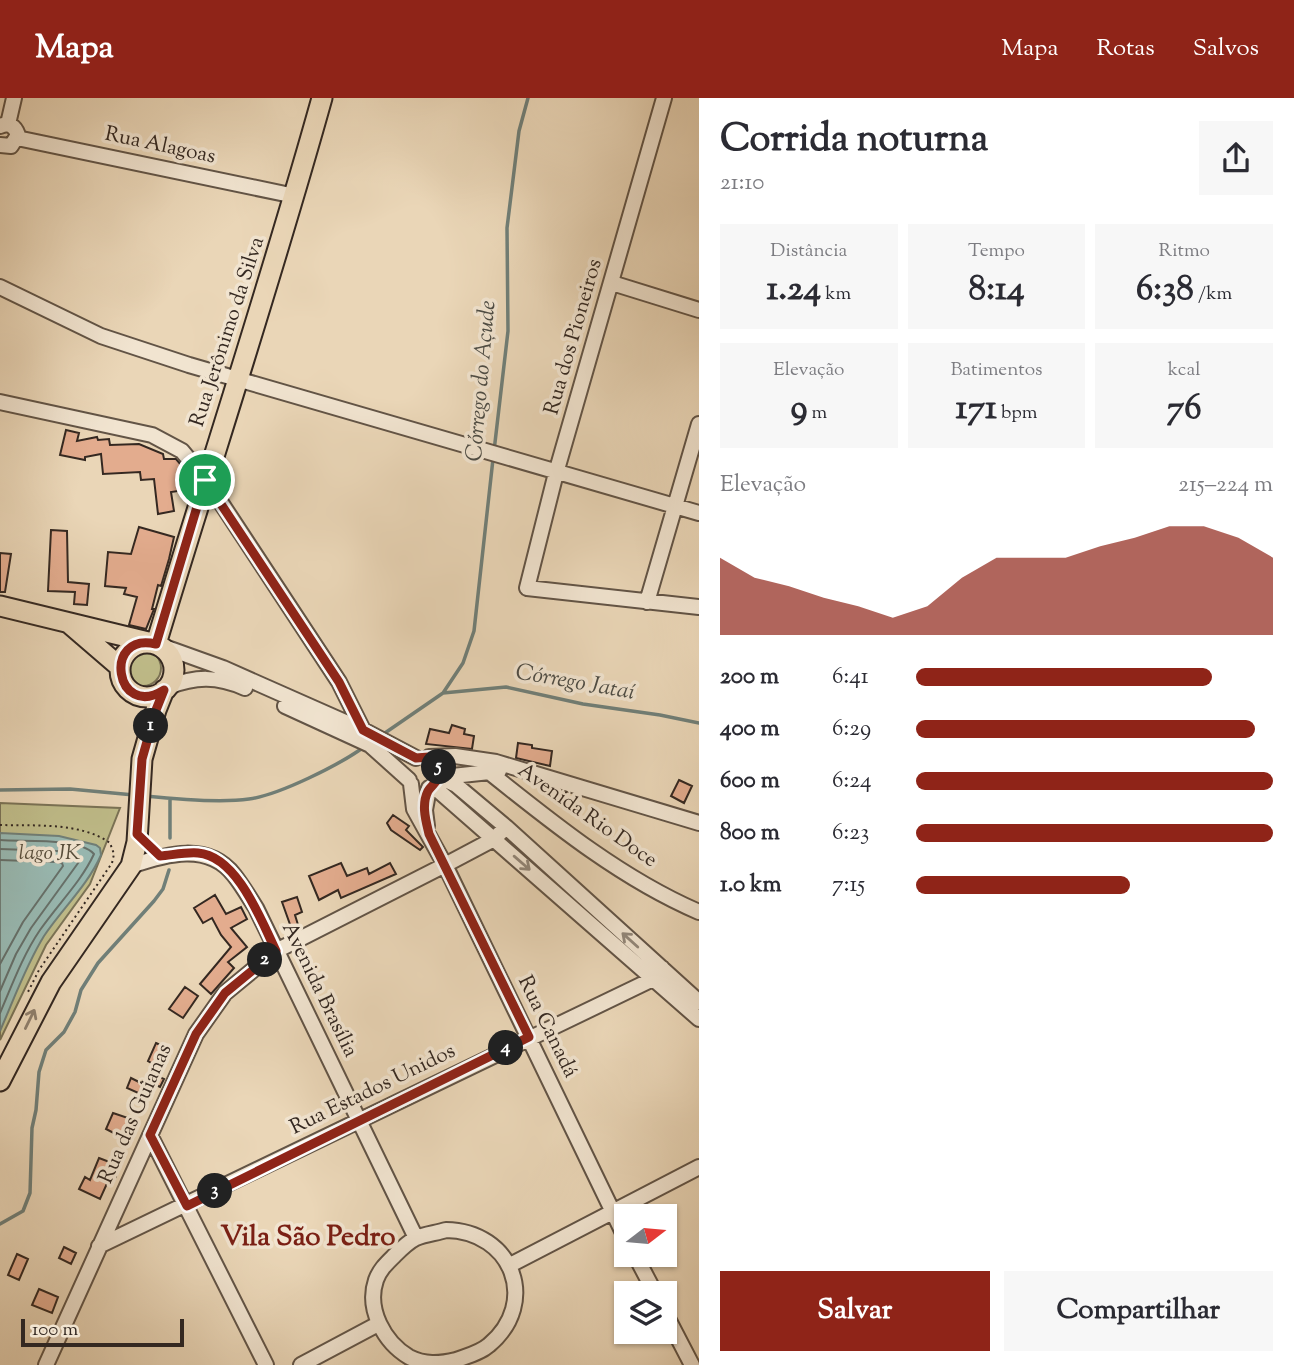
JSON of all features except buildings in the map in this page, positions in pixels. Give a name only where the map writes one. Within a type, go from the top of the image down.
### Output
[{"type":"main road","name":"Rua Jerônimo da Silva","points":[[155,644],[295,196],[322,98]]},
{"type":"main road","points":[[0,606],[155,644],[166,650],[174,665],[174,674],[148,734],[140,776],[137,834],[122,864],[51,982],[0,1080]]},
{"type":"main road","points":[[66,621],[120,667]]},
{"type":"main road","points":[[155,644],[141,643],[126,652],[120,667],[123,683],[134,694],[150,697],[166,689]]},
{"type":"street","points":[[1,149],[11,146],[17,138],[14,127],[4,125],[14,98]]},
{"type":"street","name":"Rua dos Pioneiros","points":[[647,602],[527,588],[556,472],[664,98]]},
{"type":"street","name":"Rua Alagoas","points":[[17,138],[295,196]]},
{"type":"street","points":[[612,283],[699,310]]},
{"type":"street","points":[[0,287],[101,336],[699,513]]},
{"type":"street","points":[[0,402],[152,435],[182,451],[205,480],[339,682],[361,733],[370,745],[393,755],[422,758],[455,756],[496,762],[699,823]]},
{"type":"street","points":[[699,424],[647,602],[699,607]]},
{"type":"street","points":[[155,644],[223,668],[301,708]]},
{"type":"street","points":[[166,689],[201,677],[215,678],[301,708],[361,733]]},
{"type":"street","points":[[393,755],[410,782],[420,789],[449,777],[521,769]]},
{"type":"street","points":[[422,758],[436,763],[435,782],[494,839],[658,973],[699,1002]]},
{"type":"street","points":[[410,782],[407,770],[422,758]]},
{"type":"street","name":"Avenida Rio Doce","points":[[489,772],[587,847],[655,890],[699,912]]},
{"type":"street","name":"Rua Canadá","points":[[410,782],[414,809],[445,865],[614,1214]]},
{"type":"street","points":[[435,782],[456,785],[506,827],[658,973],[699,1019]]},
{"type":"street","name":"Rua Canadá","points":[[429,834],[425,810],[435,782]]},
{"type":"street","name":"Rua das Guianas","points":[[47,1365],[196,1034],[225,993],[276,951],[494,839],[506,827]]},
{"type":"street","points":[[137,834],[160,856]]},
{"type":"street","name":"Avenida Brasília","points":[[122,864],[160,856],[198,853],[220,861],[234,874],[256,908],[416,1238]]},
{"type":"street","name":"Rua Estados Unidos","points":[[99,1246],[187,1206],[658,973]]},
{"type":"street","points":[[150,1135],[266,1365]]},
{"type":"street","points":[[510,1265],[699,1167]]},
{"type":"street","points":[[446,1230],[463,1230],[490,1243],[510,1265],[516,1296],[511,1314],[503,1329],[476,1360],[422,1363],[397,1348],[378,1324],[373,1308],[375,1282],[382,1267],[416,1238],[446,1230]]},
{"type":"street","points":[[301,1365],[378,1324]]},
{"type":"street","points":[[677,1336],[692,1365]]},
{"type":"path","points":[[0,825],[67,829],[103,838],[110,843],[122,864]]},
{"type":"green space","points":[[143,650],[156,655],[161,668],[156,681],[143,686],[130,681],[125,668],[130,655]]},
{"type":"green space","name":"lago JK","points":[[0,803],[120,808],[90,884],[46,945],[0,1040]]},
{"type":"water","name":"lago JK","points":[[0,833],[59,836],[96,845],[100,848],[101,855],[89,877],[44,936],[0,1031]]},
{"type":"waterway","name":"Córrego do Açude","points":[[494,451],[508,331],[507,228],[519,131],[528,98]]},
{"type":"waterway","points":[[382,735],[443,693],[463,663],[474,631],[493,459]]},
{"type":"waterway","name":"Córrego Jataí","points":[[443,693],[506,687],[583,704],[699,723]]},
{"type":"waterway","name":"Córrego Jataí","points":[[145,796],[211,801],[249,799],[276,792],[308,778],[364,747]]},
{"type":"waterway","name":"Córrego Jataí","points":[[0,790],[70,789],[134,795]]},
{"type":"waterway","points":[[170,799],[170,838]]},
{"type":"waterway","points":[[0,1224],[23,1211],[30,1193],[32,1128],[39,1072],[46,1050],[64,1032],[75,1012],[81,990],[98,963],[154,901],[163,889],[169,870]]},
{"type":"district","name":"Vila São Pedro","points":[[308,1238]]},
{"type":"route","points":[[205,480],[339,682],[363,730],[416,758],[429,757],[439,767],[439,777],[429,788],[426,800],[425,817],[429,834],[529,1037],[187,1206],[150,1135],[196,1034],[225,993],[276,951],[256,908],[234,874],[220,861],[198,853],[160,856],[137,834],[142,759],[164,690],[150,697],[134,694],[123,683],[120,667],[126,652],[133,646],[149,642],[156,644],[205,480]]}]
